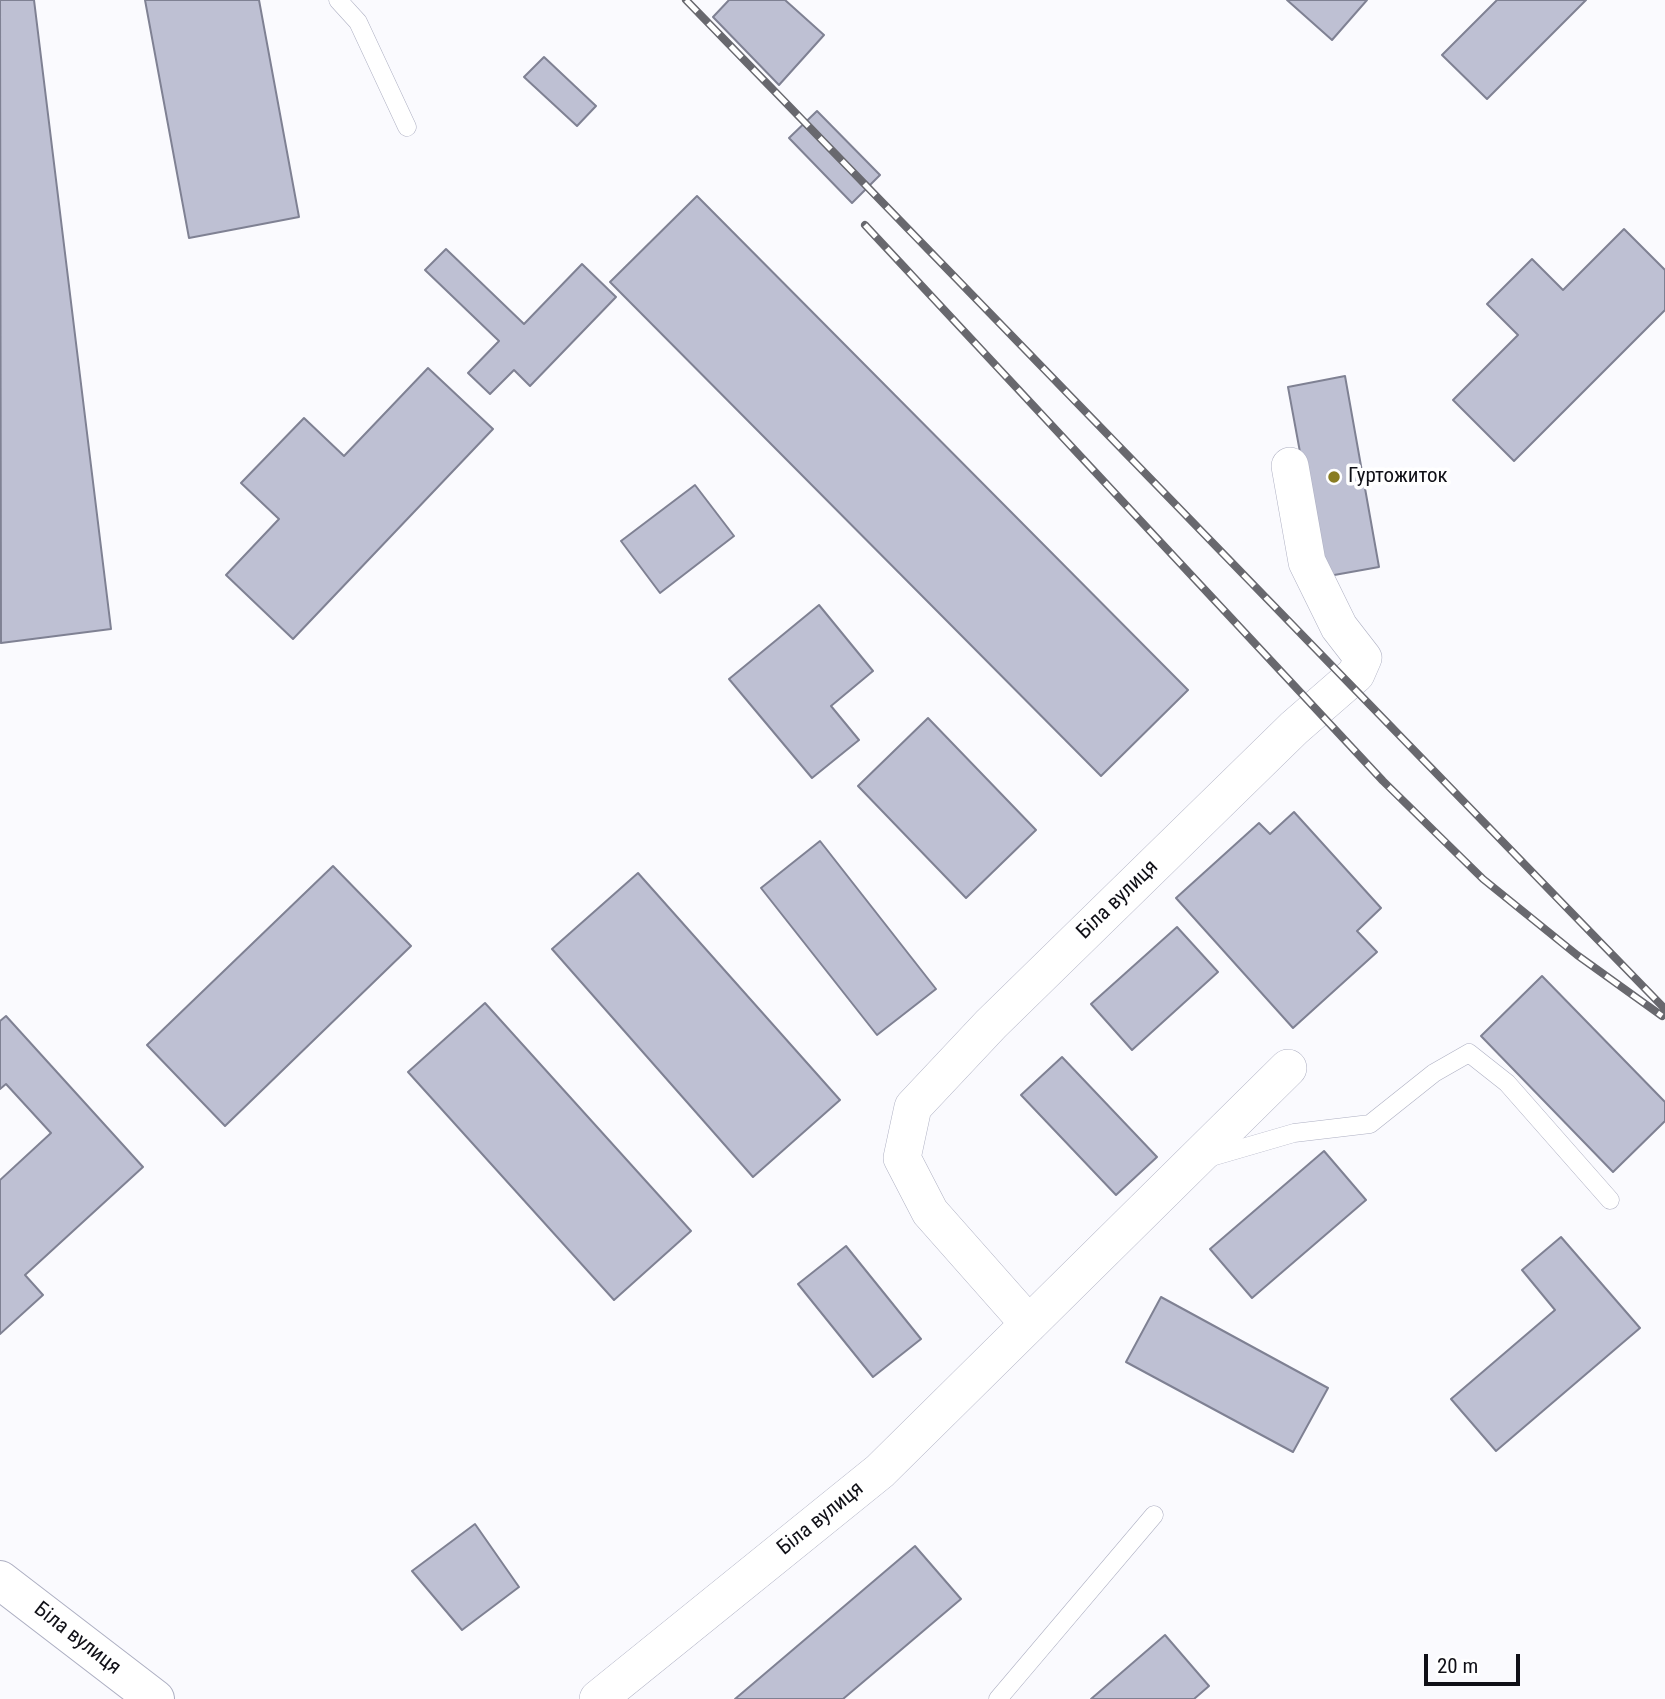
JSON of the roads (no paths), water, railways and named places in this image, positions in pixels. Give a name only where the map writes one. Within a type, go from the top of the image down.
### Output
[{"type":"street","name":"Біла вулиця","points":[[1029,1324],[930,1212],[902,1158],[913,1107],[1001,1014],[1294,728],[1356,674],[1363,658],[1339,627],[1307,562],[1290,466]]},
{"type":"street","name":"Біла вулиця","points":[[598,1699],[880,1471],[1287,1068]]},
{"type":"street","name":"Біла вулиця","points":[[0,1580],[155,1699]]},
{"type":"lane","points":[[338,0],[358,22],[407,127]]},
{"type":"lane","points":[[1191,1163],[1294,1133],[1370,1124],[1434,1073],[1469,1053],[1507,1083],[1610,1200]]},
{"type":"lane","points":[[998,1699],[1154,1515]]},
{"type":"railway","points":[[686,0],[1665,1009]]},
{"type":"railway","points":[[865,225],[1383,781],[1483,879],[1577,955],[1662,1016]]},
{"type":"place","name":"Гуртожиток","points":[[1334,477]]}]
